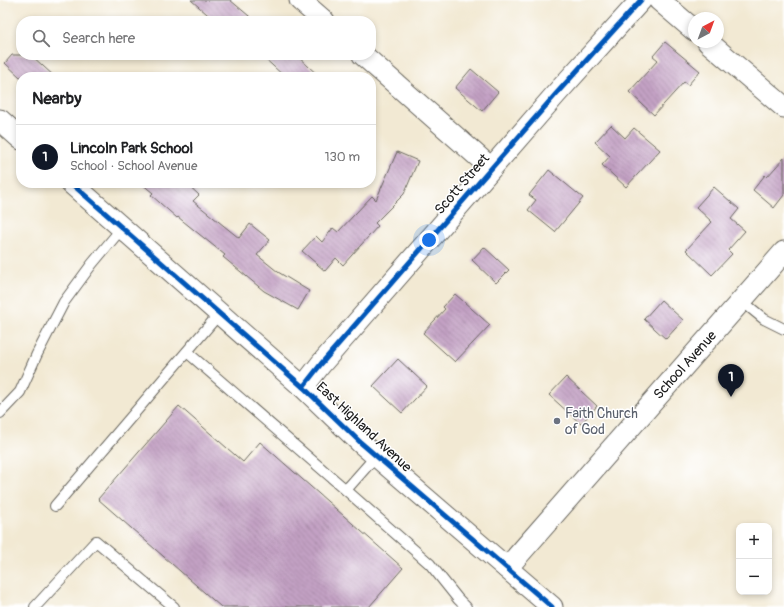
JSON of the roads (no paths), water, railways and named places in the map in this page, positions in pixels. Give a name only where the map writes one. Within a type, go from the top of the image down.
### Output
[{"type":"street","points":[[300,0],[318,16]]},
{"type":"street","name":"Scott Street","points":[[303,387],[492,168],[642,0]]},
{"type":"street","points":[[659,0],[688,25]]},
{"type":"street","points":[[715,48],[784,107]]},
{"type":"street","points":[[369,60],[492,168]]},
{"type":"street","points":[[0,120],[16,134]]},
{"type":"street","name":"East Highland Avenue","points":[[77,188],[303,387],[376,456],[552,607]]},
{"type":"street","name":"School Avenue","points":[[507,568],[784,252]]},
{"type":"lane","points":[[0,413],[20,392],[37,354],[64,302],[92,264],[122,228]]},
{"type":"lane","points":[[742,301],[764,318],[784,329]]},
{"type":"lane","points":[[55,506],[219,314]]},
{"type":"lane","points":[[187,352],[430,564],[466,607]]},
{"type":"lane","points":[[346,490],[376,456]]},
{"type":"lane","points":[[35,607],[96,541],[174,607]]},
{"type":"place","name":"Lincoln Park School","points":[[731,397]]},
{"type":"place","name":"Faith Church of God","points":[[557,421]]}]
